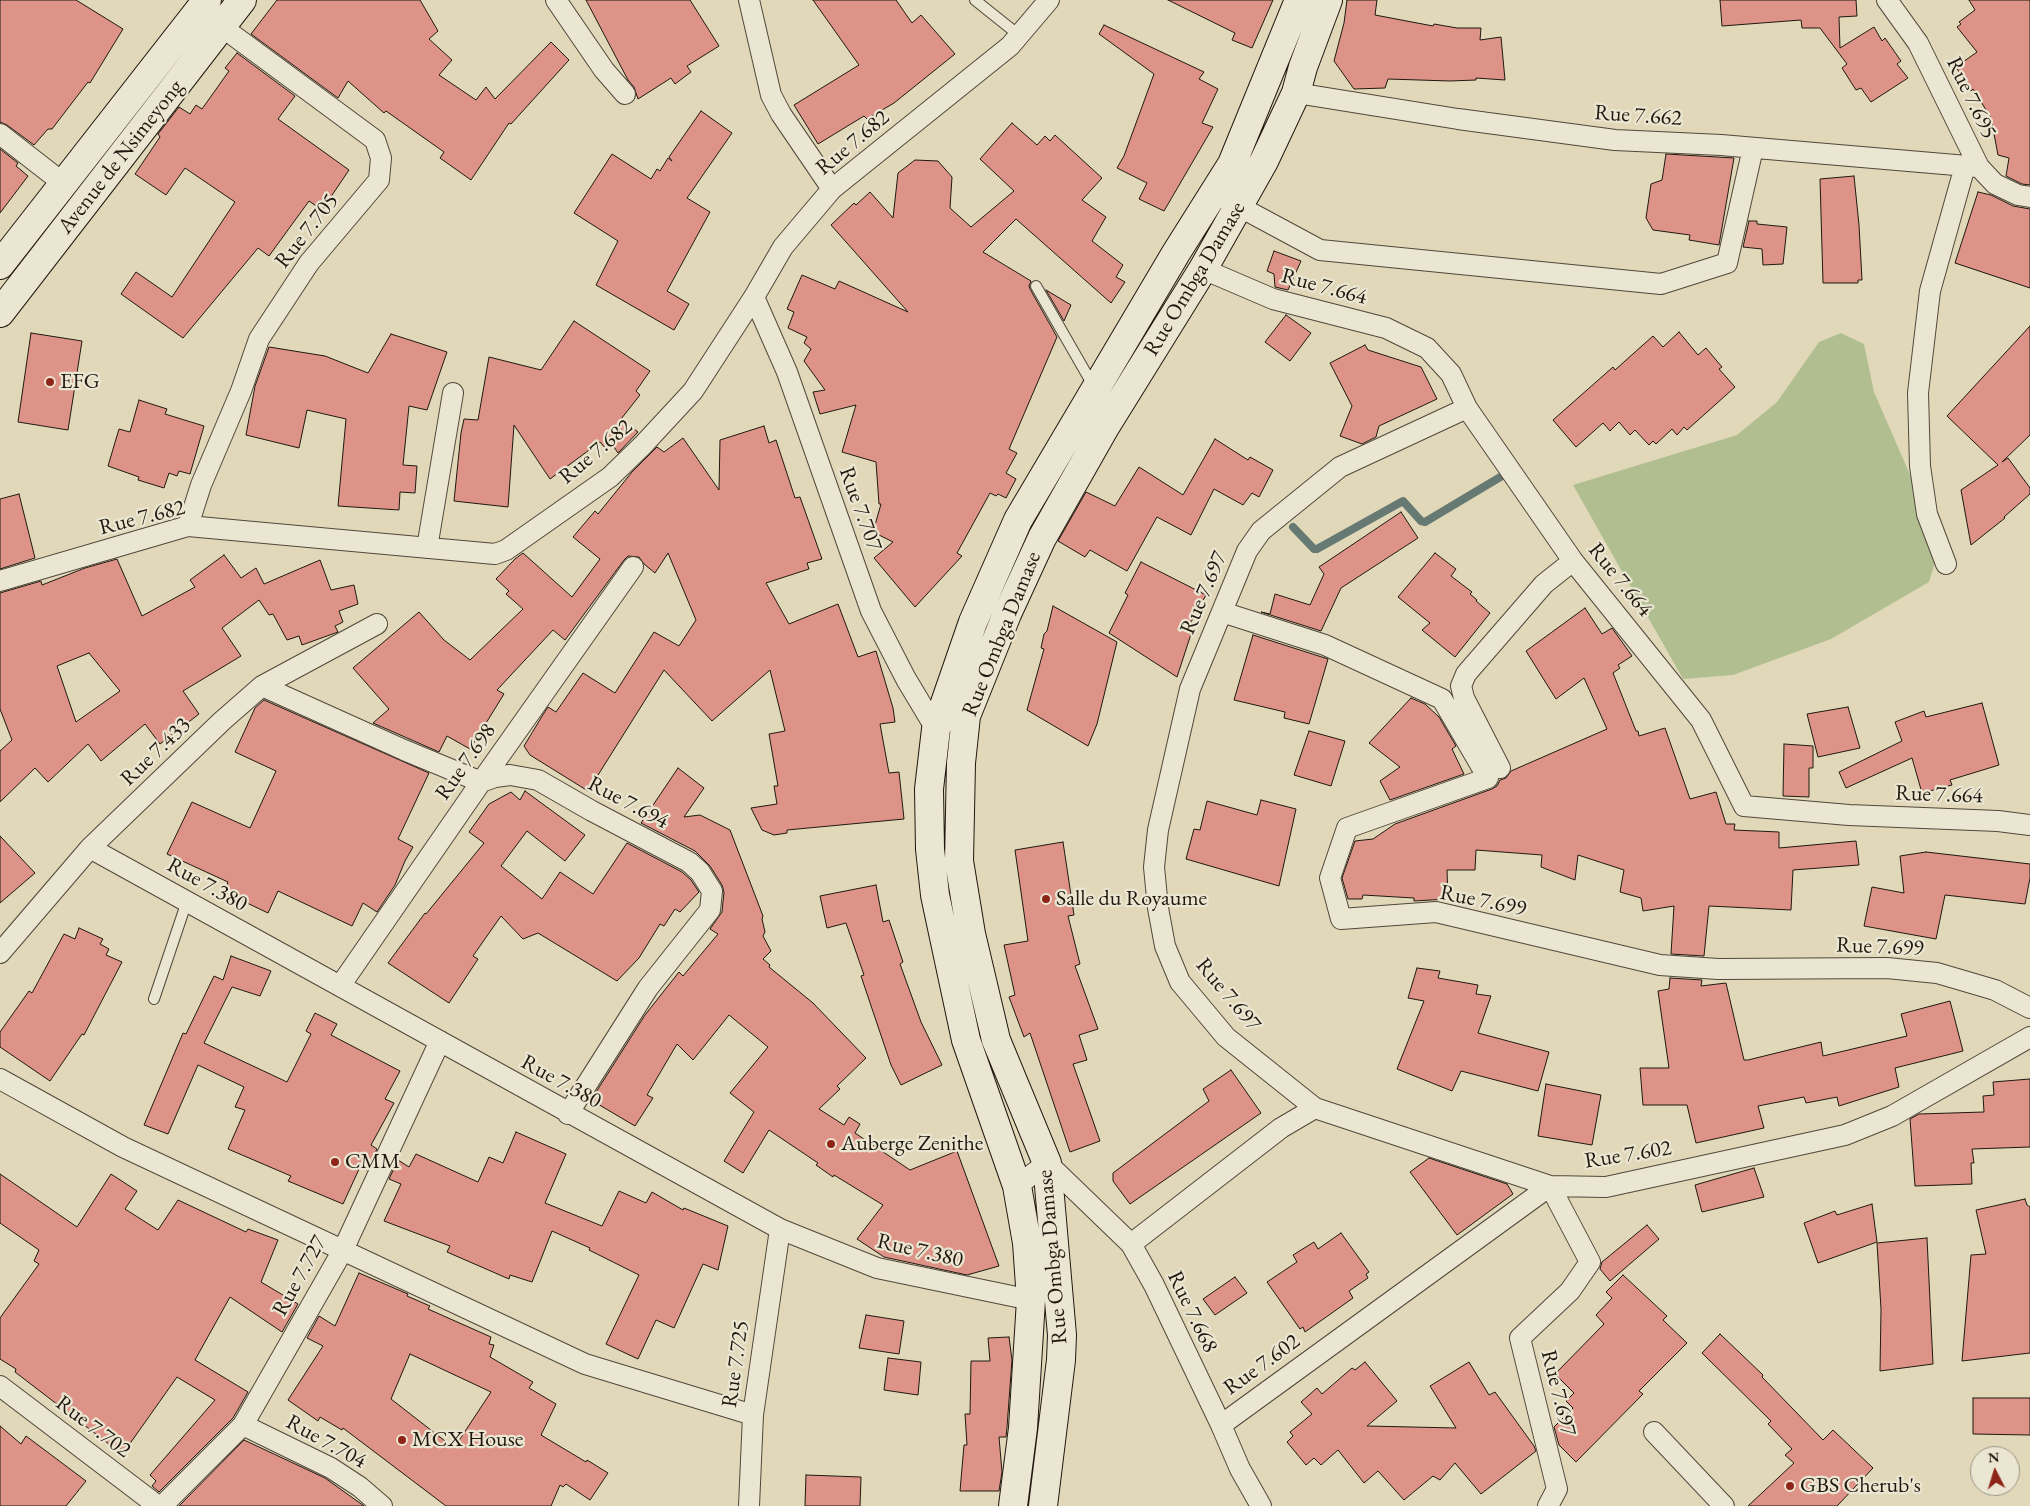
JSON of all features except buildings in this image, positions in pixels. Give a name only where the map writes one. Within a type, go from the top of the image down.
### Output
[{"type":"main road","name":"Avenue de Nsimeyong","points":[[0,264],[207,0]]},
{"type":"main road","name":"Avenue de Nsimeyong","points":[[0,313],[242,0]]},
{"type":"main road","name":"Rue Ombga Damase","points":[[1014,1506],[1023,1428],[1031,1300],[1028,1243],[1017,1186],[966,1040],[935,895],[930,849],[929,789],[936,729],[973,622],[1018,520],[1176,253],[1232,164],[1299,0]]},
{"type":"main road","name":"Rue Ombga Damase","points":[[1043,1506],[1061,1360],[1062,1335],[1047,1162],[996,1040],[971,934],[959,861],[961,763],[966,716],[1007,614],[1042,538],[1105,427],[1203,268],[1264,161],[1296,93],[1303,67],[1328,0]]},
{"type":"street","points":[[556,0],[604,70],[625,94]]},
{"type":"street","points":[[749,0],[771,95],[781,114],[832,189]]},
{"type":"street","name":"Rue 7.682","points":[[0,581],[188,526],[495,554],[506,550],[610,477],[643,446],[693,392],[754,297],[783,247],[832,189],[1002,52],[1020,36],[1049,0]]},
{"type":"street","name":"Rue 7.695","points":[[1888,0],[1918,43],[1972,166],[1995,184],[2018,195],[2030,197]]},
{"type":"street","name":"Rue 7.705","points":[[188,526],[201,485],[242,391],[259,339],[309,263],[378,180],[381,158],[375,140],[222,27]]},
{"type":"street","name":"Rue 7.662","points":[[1296,93],[1458,119],[1615,140],[1753,148],[1972,166]]},
{"type":"street","points":[[0,134],[63,183]]},
{"type":"street","points":[[1214,193],[1320,250],[1662,284],[1727,263],[1753,148]]},
{"type":"street","points":[[1946,564],[1926,514],[1920,466],[1918,393],[1930,291],[1972,166]]},
{"type":"street","name":"Rue 7.664","points":[[1203,268],[1273,299],[1386,328],[1427,348],[1451,374],[1467,408],[1573,561],[1700,720],[1744,806],[1849,815],[1998,821],[2030,825]]},
{"type":"street","name":"Rue 7.707","points":[[754,297],[787,372],[872,612],[906,679],[936,729]]},
{"type":"street","points":[[427,548],[453,393]]},
{"type":"street","name":"Rue 7.697","points":[[1467,408],[1340,467],[1261,531],[1248,551],[1190,689],[1158,830],[1154,867],[1158,908],[1165,946],[1180,982],[1226,1037],[1315,1108],[1550,1186],[1590,1262],[1570,1291],[1520,1338],[1557,1489],[1548,1506]]},
{"type":"street","points":[[1500,768],[1464,698],[1461,686],[1466,674],[1544,584],[1573,561]]},
{"type":"street","name":"Rue 7.698","points":[[340,986],[633,567]]},
{"type":"street","name":"Rue 7.699","points":[[1222,612],[1325,645],[1442,700],[1488,778],[1347,828],[1330,878],[1341,919],[1436,912],[1660,965],[1718,968],[1887,968],[1937,973],[1995,990],[2030,1008]]},
{"type":"street","name":"Rue 7.433","points":[[0,953],[90,848],[262,686],[377,624]]},
{"type":"street","points":[[262,686],[404,750],[481,782]]},
{"type":"street","name":"Rue 7.694","points":[[481,782],[495,777],[510,775],[538,780],[689,862],[700,872],[712,891],[710,910],[648,988],[568,1114]]},
{"type":"street","name":"Rue 7.380","points":[[90,848],[440,1041],[568,1114],[780,1229],[877,1268],[1031,1300]]},
{"type":"street","name":"Rue 7.602","points":[[1221,1425],[1550,1186],[1606,1187],[1845,1136],[1892,1116],[2030,1037]]},
{"type":"street","name":"Rue 7.727","points":[[162,1506],[243,1425],[343,1250],[440,1041]]},
{"type":"street","points":[[0,1079],[123,1147],[586,1364],[753,1415]]},
{"type":"street","points":[[1131,1244],[1282,1128],[1315,1108]]},
{"type":"street","points":[[1017,1186],[1047,1162]]},
{"type":"street","name":"Rue 7.668","points":[[1047,1162],[1131,1244],[1154,1286],[1221,1425],[1240,1469],[1261,1506]]},
{"type":"street","name":"Rue 7.725","points":[[749,1506],[753,1415],[780,1229]]},
{"type":"street","name":"Rue 7.702","points":[[0,1386],[158,1506]]},
{"type":"street","name":"Rue 7.704","points":[[243,1425],[331,1468],[360,1487],[382,1506]]},
{"type":"street","points":[[1654,1432],[1724,1506]]},
{"type":"lane","points":[[975,0],[1020,36]]},
{"type":"lane","points":[[1036,286],[1095,390]]},
{"type":"lane","points":[[154,999],[187,901]]},
{"type":"green space","points":[[1841,333],[1864,344],[1874,392],[1927,514],[1936,559],[1929,582],[1831,639],[1733,675],[1683,679],[1573,485],[1737,435],[1777,402],[1819,342]]},
{"type":"waterway","points":[[1293,527],[1314,549],[1317,549],[1403,501],[1421,521],[1425,522],[1502,476]]},
{"type":"place","name":"EFG","points":[[50,382]]},
{"type":"place","name":"Salle du Royaume","points":[[1046,899]]},
{"type":"place","name":"Auberge Zenithe","points":[[831,1144]]},
{"type":"place","name":"CMM","points":[[335,1162]]},
{"type":"place","name":"MCX House","points":[[402,1440]]},
{"type":"place","name":"GBS Cherub's","points":[[1790,1486]]}]
